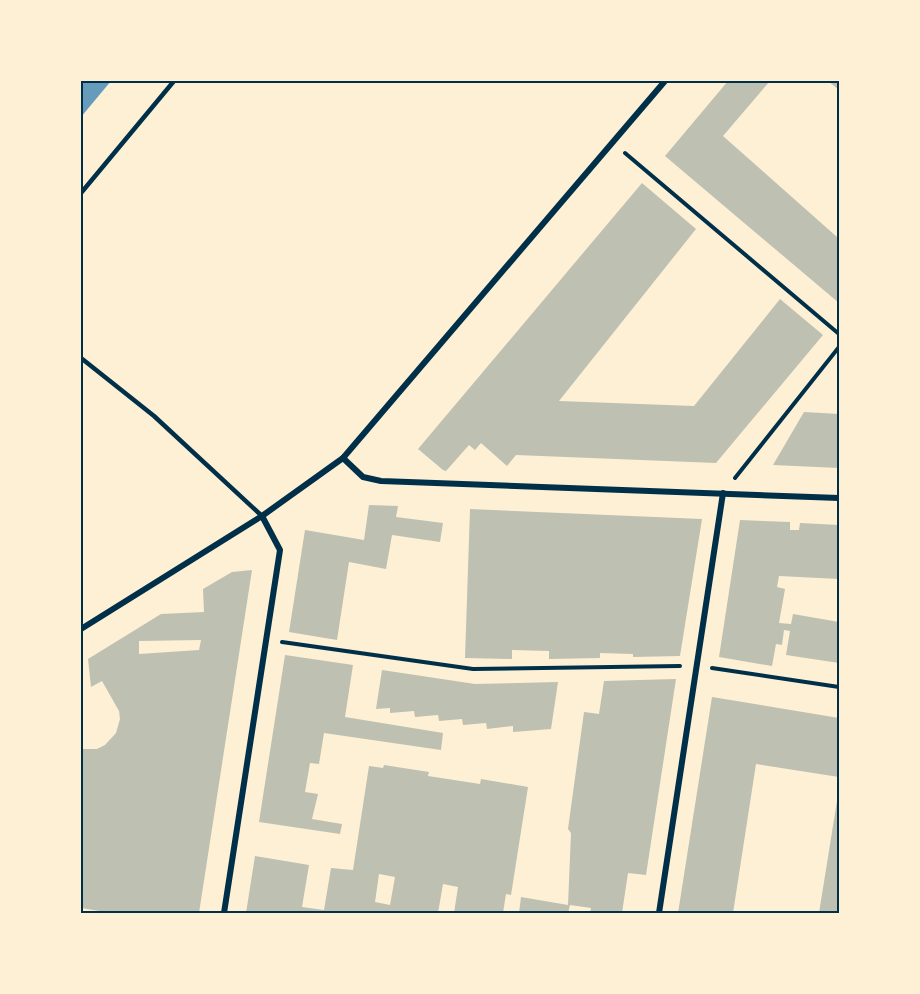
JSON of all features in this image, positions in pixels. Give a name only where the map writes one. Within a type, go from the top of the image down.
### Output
[{"type":"street","points":[[81,629],[262,516],[343,458],[665,81]]},
{"type":"street","points":[[343,458],[363,477],[381,481],[839,498]]},
{"type":"street","points":[[659,913],[723,493]]},
{"type":"street","points":[[224,913],[280,550],[262,516]]},
{"type":"lane","points":[[81,193],[174,81]]},
{"type":"lane","points":[[81,358],[154,416],[262,516]]},
{"type":"path","points":[[612,143],[839,334]]},
{"type":"path","points":[[723,493],[839,347]]},
{"type":"path","points":[[266,639],[473,669],[697,665],[839,687]]},
{"type":"water","points":[[81,81],[111,81],[81,117]]},
{"type":"building","points":[[728,81],[770,81],[723,136],[837,237],[839,235],[839,303],[665,156]]},
{"type":"building","points":[[828,81],[839,81],[839,90]]},
{"type":"building","points":[[642,183],[696,229],[559,401],[694,406],[780,299],[823,335],[716,463],[516,455],[507,466],[481,443],[475,450],[469,445],[446,471],[443,470],[418,449]]},
{"type":"building","points":[[804,412],[839,414],[839,468],[773,465]]},
{"type":"building","points":[[369,505],[398,506],[396,517],[443,523],[440,542],[392,535],[386,569],[349,562],[337,640],[289,632],[305,530],[364,540]]},
{"type":"building","points":[[470,509],[702,519],[680,656],[633,657],[633,654],[600,653],[600,658],[549,659],[549,651],[512,650],[512,659],[465,658]]},
{"type":"building","points":[[740,520],[790,522],[790,530],[799,530],[800,523],[839,525],[839,579],[779,576],[777,587],[785,589],[779,623],[791,624],[793,614],[839,622],[839,663],[786,655],[790,631],[784,630],[782,645],[776,644],[772,666],[719,657]]},
{"type":"building","points":[[252,570],[199,913],[112,913],[81,908],[81,749],[97,749],[105,745],[116,733],[120,719],[119,711],[102,681],[91,687],[88,659],[161,614],[204,612],[203,589],[232,572]],"holes":[[[201,640],[199,650],[139,654],[139,641]]]},
{"type":"building","points":[[285,655],[353,665],[345,717],[443,733],[441,750],[324,733],[319,764],[310,763],[305,792],[318,794],[312,819],[342,824],[340,834],[259,822]]},
{"type":"building","points":[[382,670],[475,684],[558,682],[551,729],[513,732],[513,726],[487,729],[486,723],[463,725],[462,719],[439,721],[438,715],[415,717],[414,711],[390,713],[390,708],[376,709]]},
{"type":"building","points":[[676,679],[646,875],[628,873],[622,913],[590,913],[591,908],[570,905],[568,913],[519,913],[521,897],[568,905],[571,833],[568,829],[584,712],[599,714],[604,681]]},
{"type":"building","points":[[712,697],[839,718],[839,777],[756,764],[733,913],[678,913]]},
{"type":"building","points":[[384,765],[429,772],[428,776],[480,784],[481,779],[528,787],[511,895],[506,894],[503,913],[454,913],[458,887],[443,884],[438,913],[246,913],[255,856],[309,865],[302,907],[324,910],[331,868],[353,870],[369,766],[383,768]],"holes":[[[379,874],[395,877],[390,905],[375,902]]]},
{"type":"building","points":[[837,801],[839,801],[839,913],[819,913]]}]
